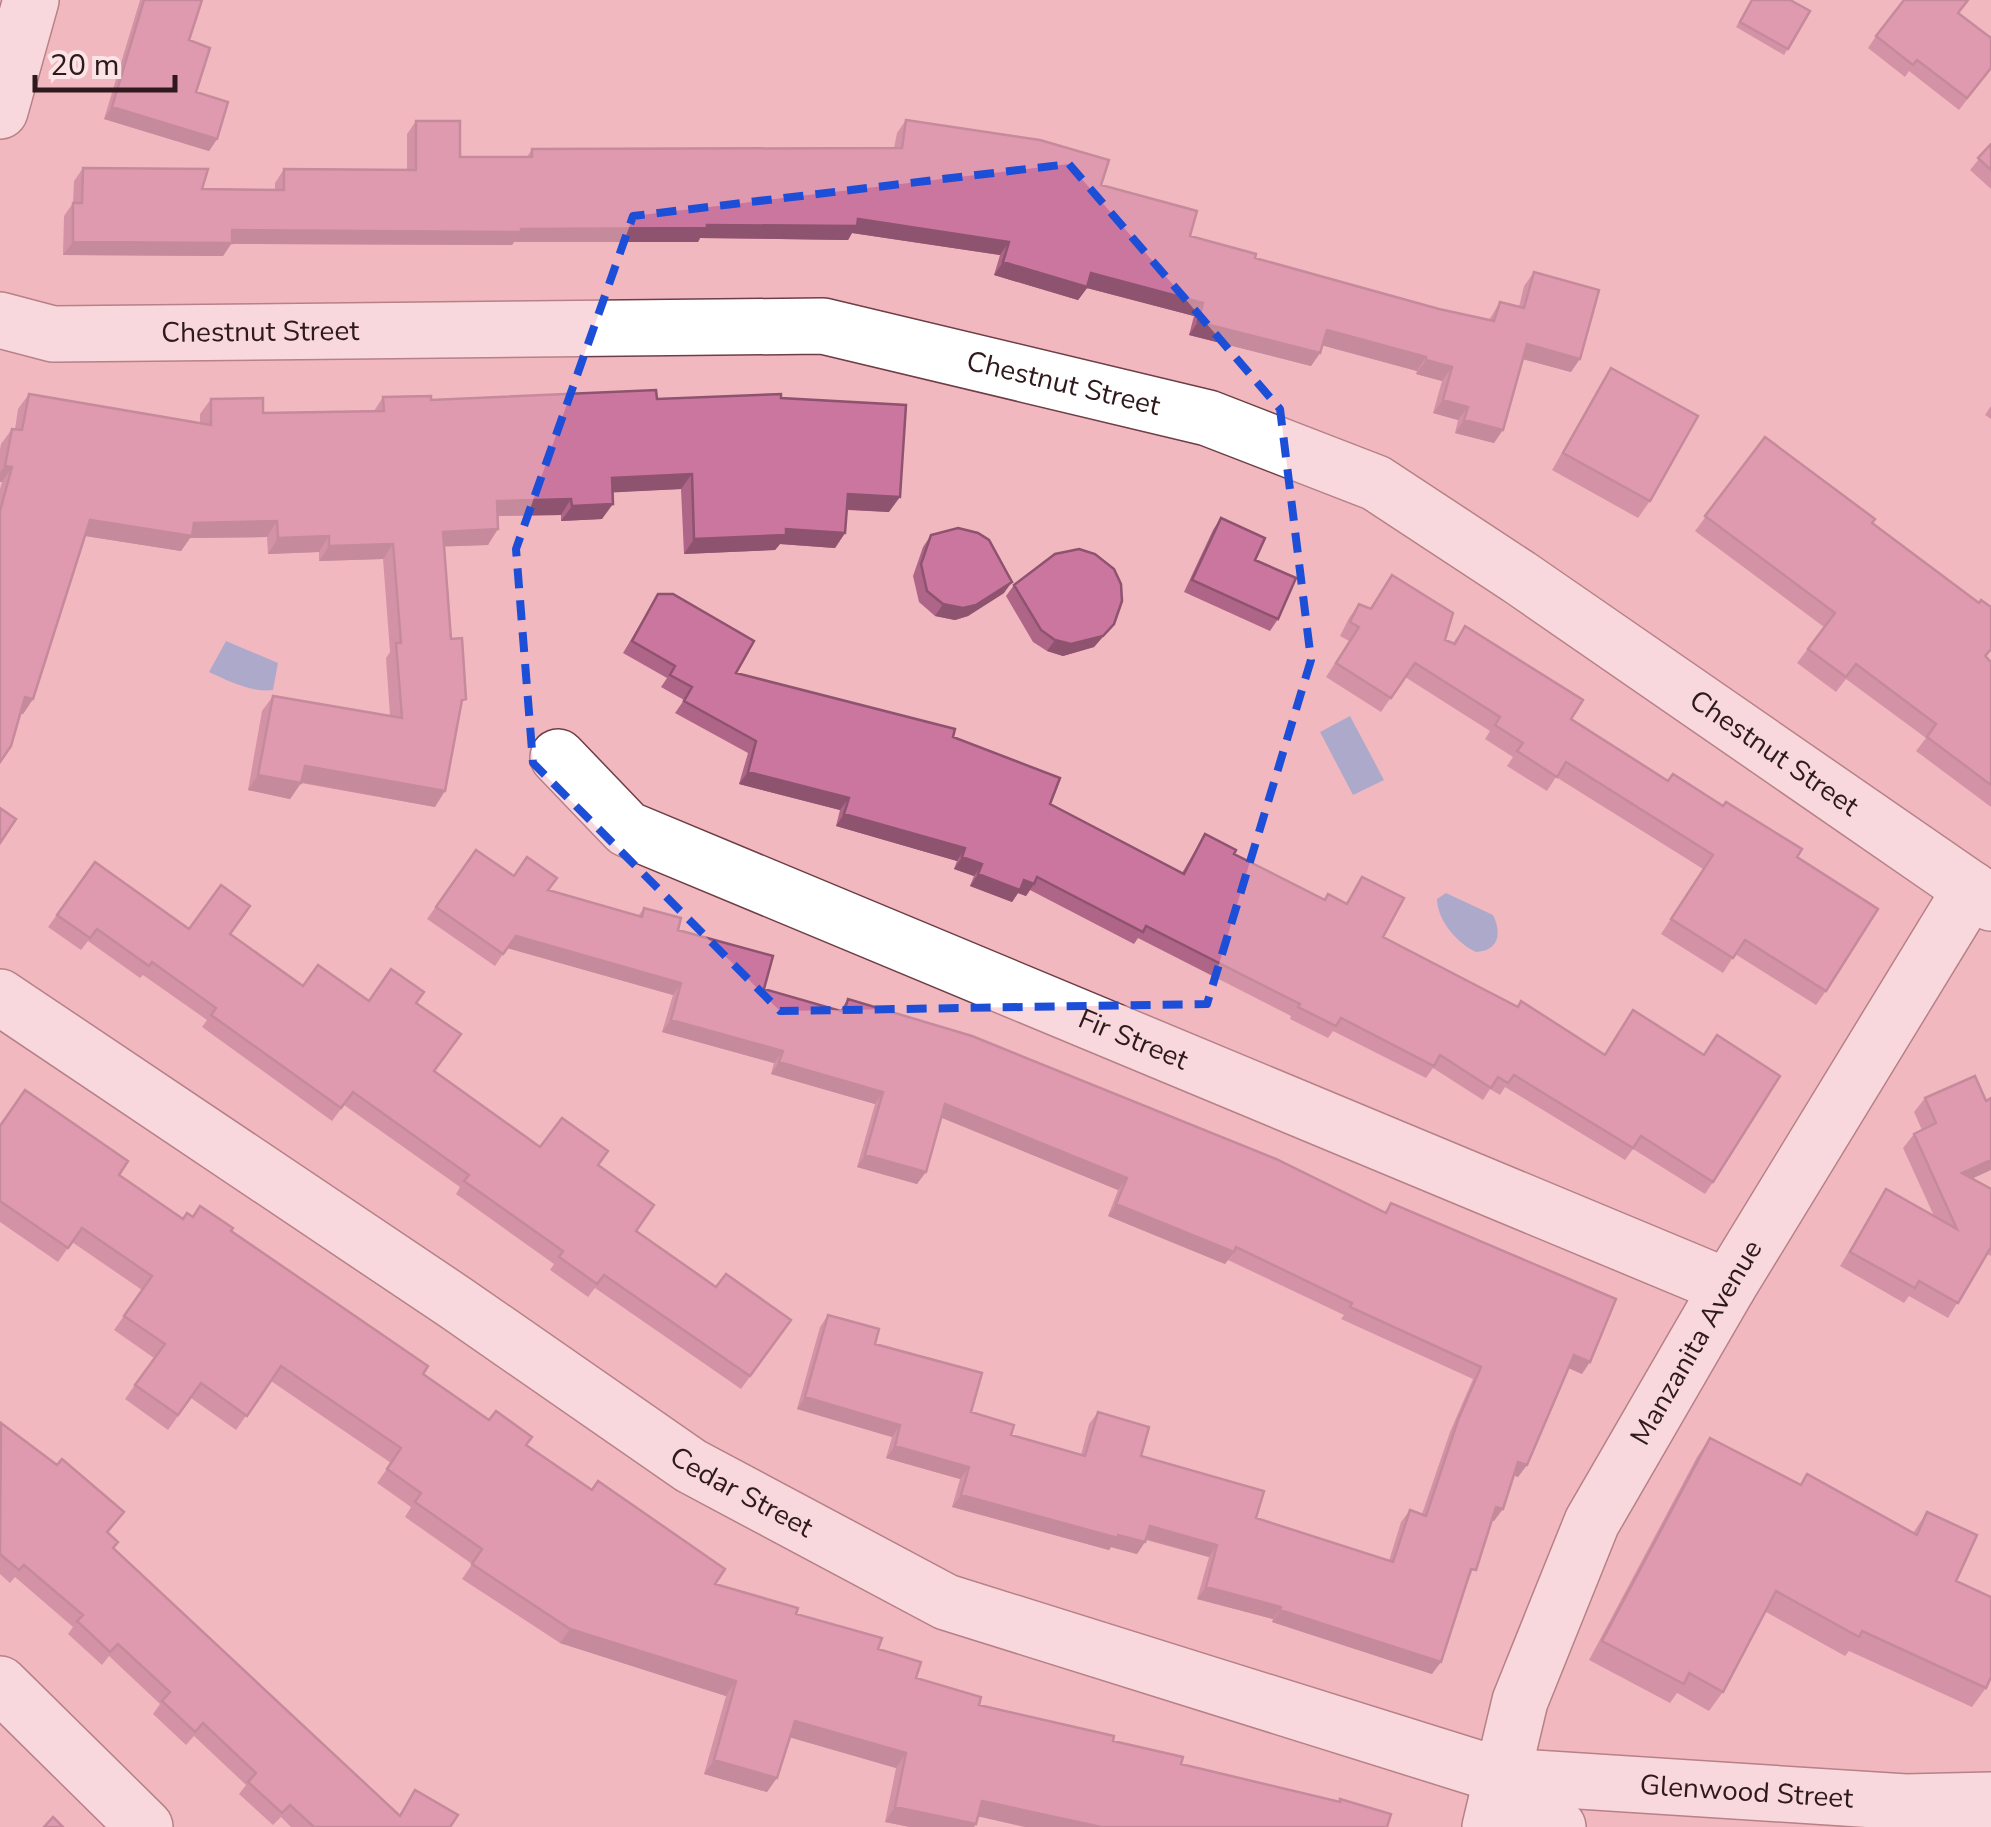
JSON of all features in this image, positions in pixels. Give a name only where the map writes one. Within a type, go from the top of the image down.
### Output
[{"type":"street","points":[[0,111],[31,0]]},
{"type":"street","name":"Chestnut Street","points":[[0,320],[54,334],[823,326],[1208,418],[1376,482],[1981,896]]},
{"type":"street","name":"Fir Street","points":[[558,757],[627,828],[1728,1287]]},
{"type":"street","name":"Manzanita Avenue","points":[[1496,1802],[1520,1701],[1592,1522],[1728,1287],[1981,896]]},
{"type":"street","name":"Cedar Street","points":[[0,997],[456,1302],[691,1466],[946,1602],[1558,1827]]},
{"type":"street","points":[[0,1684],[146,1827]]},
{"type":"street","name":"Glenwood Street","points":[[1496,1802],[1709,1808],[1991,1800]]},
{"type":"highlighted area","points":[[1069,164],[1280,409],[1311,660],[1207,1004],[780,1011],[533,763],[516,549],[633,216]]},
{"type":"water","points":[[226,641],[278,663],[273,690],[249,688],[209,672]]},
{"type":"water","points":[[1350,716],[1384,780],[1353,795],[1320,732]]},
{"type":"water","points":[[1446,893],[1493,915],[1498,934],[1494,945],[1476,952],[1450,930],[1437,899]]},
{"type":"building","points":[[144,0],[202,0],[189,40],[210,48],[196,92],[228,102],[217,139],[112,107]]},
{"type":"building","points":[[1752,0],[1790,0],[1810,11],[1788,49],[1740,22]]},
{"type":"building","points":[[1904,0],[1968,0],[1958,13],[1991,38],[1991,68],[1967,98],[1917,60],[1913,65],[1876,36]]},
{"type":"building","points":[[906,120],[1040,140],[1109,160],[1101,185],[1197,211],[1190,236],[1439,309],[1494,321],[1500,302],[1524,308],[1534,272],[1599,290],[1580,359],[1527,344],[1503,430],[1464,420],[1468,407],[1443,400],[1452,367],[1426,357],[1327,330],[1320,353],[1198,322],[1203,303],[1091,273],[1087,287],[1003,262],[1009,242],[858,219],[857,226],[707,225],[521,232],[232,230],[232,243],[73,242],[73,203],[82,203],[83,168],[208,169],[202,189],[284,190],[284,169],[416,170],[416,121],[460,121],[460,157],[532,157],[532,149],[902,148]]},
{"type":"building","points":[[1991,144],[1991,170],[1978,158]]},
{"type":"building","points":[[1611,368],[1698,416],[1650,501],[1563,453]]},
{"type":"building","points":[[656,390],[657,399],[781,394],[781,398],[906,405],[900,497],[848,494],[845,533],[786,529],[786,535],[694,539],[692,474],[612,478],[613,504],[572,506],[571,499],[497,501],[498,529],[443,532],[451,639],[462,638],[466,699],[462,700],[445,791],[305,766],[301,783],[258,775],[273,696],[402,718],[393,544],[329,546],[329,536],[278,538],[277,521],[194,523],[192,536],[90,520],[33,699],[25,697],[11,746],[0,762],[0,511],[12,467],[5,466],[12,429],[22,430],[29,394],[211,425],[211,399],[263,398],[263,413],[384,411],[383,397],[431,396],[431,400]]},
{"type":"building","points":[[1765,437],[1875,519],[1872,523],[1979,603],[1981,600],[1991,607],[1991,649],[1985,656],[1991,662],[1991,785],[1927,737],[1936,724],[1856,664],[1846,677],[1808,649],[1835,613],[1705,516]]},
{"type":"building","points":[[1221,518],[1265,538],[1255,560],[1296,578],[1278,619],[1192,580]]},
{"type":"building","points":[[958,528],[989,540],[1012,582],[976,605],[963,608],[943,604],[927,591],[921,564],[931,535]]},
{"type":"building","points":[[1079,549],[1095,554],[1114,569],[1121,584],[1122,601],[1114,624],[1103,636],[1071,644],[1055,640],[1041,630],[1014,585],[1055,554]]},
{"type":"building","points":[[1392,575],[1453,613],[1445,640],[1455,644],[1465,626],[1583,700],[1571,719],[1668,781],[1673,774],[1802,849],[1797,857],[1878,909],[1826,991],[1745,940],[1733,958],[1671,919],[1713,855],[1566,762],[1557,777],[1517,751],[1523,743],[1495,725],[1500,717],[1415,663],[1391,698],[1336,663],[1359,627],[1350,622],[1359,604],[1371,609]]},
{"type":"building","points":[[658,594],[673,594],[754,641],[736,673],[955,729],[953,737],[1060,778],[1050,804],[1184,874],[1205,834],[1236,850],[1234,854],[1325,900],[1328,894],[1347,904],[1362,877],[1404,898],[1383,937],[1518,1007],[1521,1001],[1605,1055],[1633,1010],[1704,1055],[1717,1035],[1780,1076],[1713,1182],[1641,1136],[1633,1148],[1514,1075],[1508,1083],[1498,1077],[1491,1088],[1440,1055],[1434,1066],[1341,1018],[1336,1026],[1146,926],[1143,932],[1037,877],[1034,884],[1024,880],[1020,890],[978,874],[982,864],[962,857],[965,848],[844,814],[849,798],[748,772],[756,741],[684,701],[692,687],[670,675],[675,666],[632,641]]},
{"type":"building","points":[[0,808],[16,819],[0,843]]},
{"type":"building","points":[[476,850],[514,876],[527,857],[557,878],[548,890],[642,917],[644,908],[681,918],[678,930],[773,956],[764,989],[844,1012],[848,999],[972,1036],[1276,1159],[1386,1213],[1391,1203],[1616,1299],[1590,1362],[1574,1355],[1527,1465],[1518,1462],[1503,1509],[1496,1507],[1441,1662],[1280,1610],[1281,1607],[1206,1587],[1217,1545],[1150,1526],[1145,1542],[1118,1538],[961,1495],[969,1467],[895,1446],[900,1425],[805,1397],[828,1315],[879,1329],[875,1344],[982,1373],[971,1412],[1014,1425],[1011,1435],[1085,1456],[1098,1412],[1149,1427],[1141,1456],[1264,1491],[1256,1518],[1393,1562],[1410,1510],[1426,1516],[1458,1420],[1481,1367],[1350,1307],[1352,1303],[1236,1247],[1234,1252],[1116,1204],[1127,1178],[945,1104],[926,1172],[865,1155],[883,1092],[779,1062],[783,1051],[671,1020],[681,983],[516,936],[503,954],[436,907]]},
{"type":"building","points":[[95,862],[189,929],[221,885],[250,906],[230,934],[303,986],[318,965],[369,1001],[391,969],[424,992],[416,1003],[461,1034],[434,1071],[540,1147],[562,1118],[608,1151],[598,1165],[654,1205],[636,1231],[716,1287],[726,1274],[791,1320],[750,1376],[604,1275],[597,1284],[559,1257],[563,1251],[464,1181],[469,1175],[353,1092],[341,1108],[211,1015],[216,1008],[152,962],[149,966],[97,929],[90,938],[57,915]]},
{"type":"building","points":[[1975,1076],[1986,1101],[1991,1098],[1991,1160],[1962,1173],[1991,1189],[1991,1247],[1958,1303],[1919,1281],[1915,1288],[1850,1252],[1886,1189],[1957,1229],[1914,1134],[1936,1123],[1925,1098]]},
{"type":"building","points":[[25,1090],[128,1161],[119,1175],[183,1219],[187,1213],[193,1217],[200,1206],[428,1366],[423,1374],[489,1420],[496,1411],[532,1437],[526,1445],[592,1490],[598,1481],[725,1569],[715,1584],[798,1608],[796,1614],[882,1638],[878,1649],[921,1662],[916,1678],[981,1697],[979,1705],[1114,1736],[1113,1741],[1183,1757],[1181,1764],[1391,1814],[1387,1827],[1101,1827],[982,1801],[976,1824],[895,1807],[906,1753],[795,1721],[777,1778],[714,1760],[736,1681],[570,1629],[472,1564],[482,1549],[415,1502],[421,1493],[387,1469],[401,1448],[281,1366],[247,1416],[201,1383],[178,1415],[135,1385],[165,1344],[124,1316],[152,1276],[82,1228],[68,1248],[0,1201],[0,1126]]},
{"type":"building","points":[[1,1423],[57,1465],[62,1459],[124,1512],[107,1532],[118,1542],[113,1548],[400,1816],[415,1790],[458,1815],[450,1827],[314,1827],[290,1805],[282,1813],[248,1782],[256,1773],[203,1723],[195,1732],[162,1701],[170,1692],[118,1644],[110,1652],[77,1621],[83,1615],[24,1565],[19,1570],[0,1554]]},
{"type":"building","points":[[1710,1438],[1801,1485],[1807,1474],[1917,1535],[1927,1512],[1977,1535],[1956,1581],[1991,1597],[1991,1677],[1986,1688],[1862,1631],[1859,1637],[1776,1591],[1723,1692],[1689,1673],[1684,1684],[1602,1641]]},
{"type":"building","points":[[53,1817],[63,1827],[44,1827]]}]
